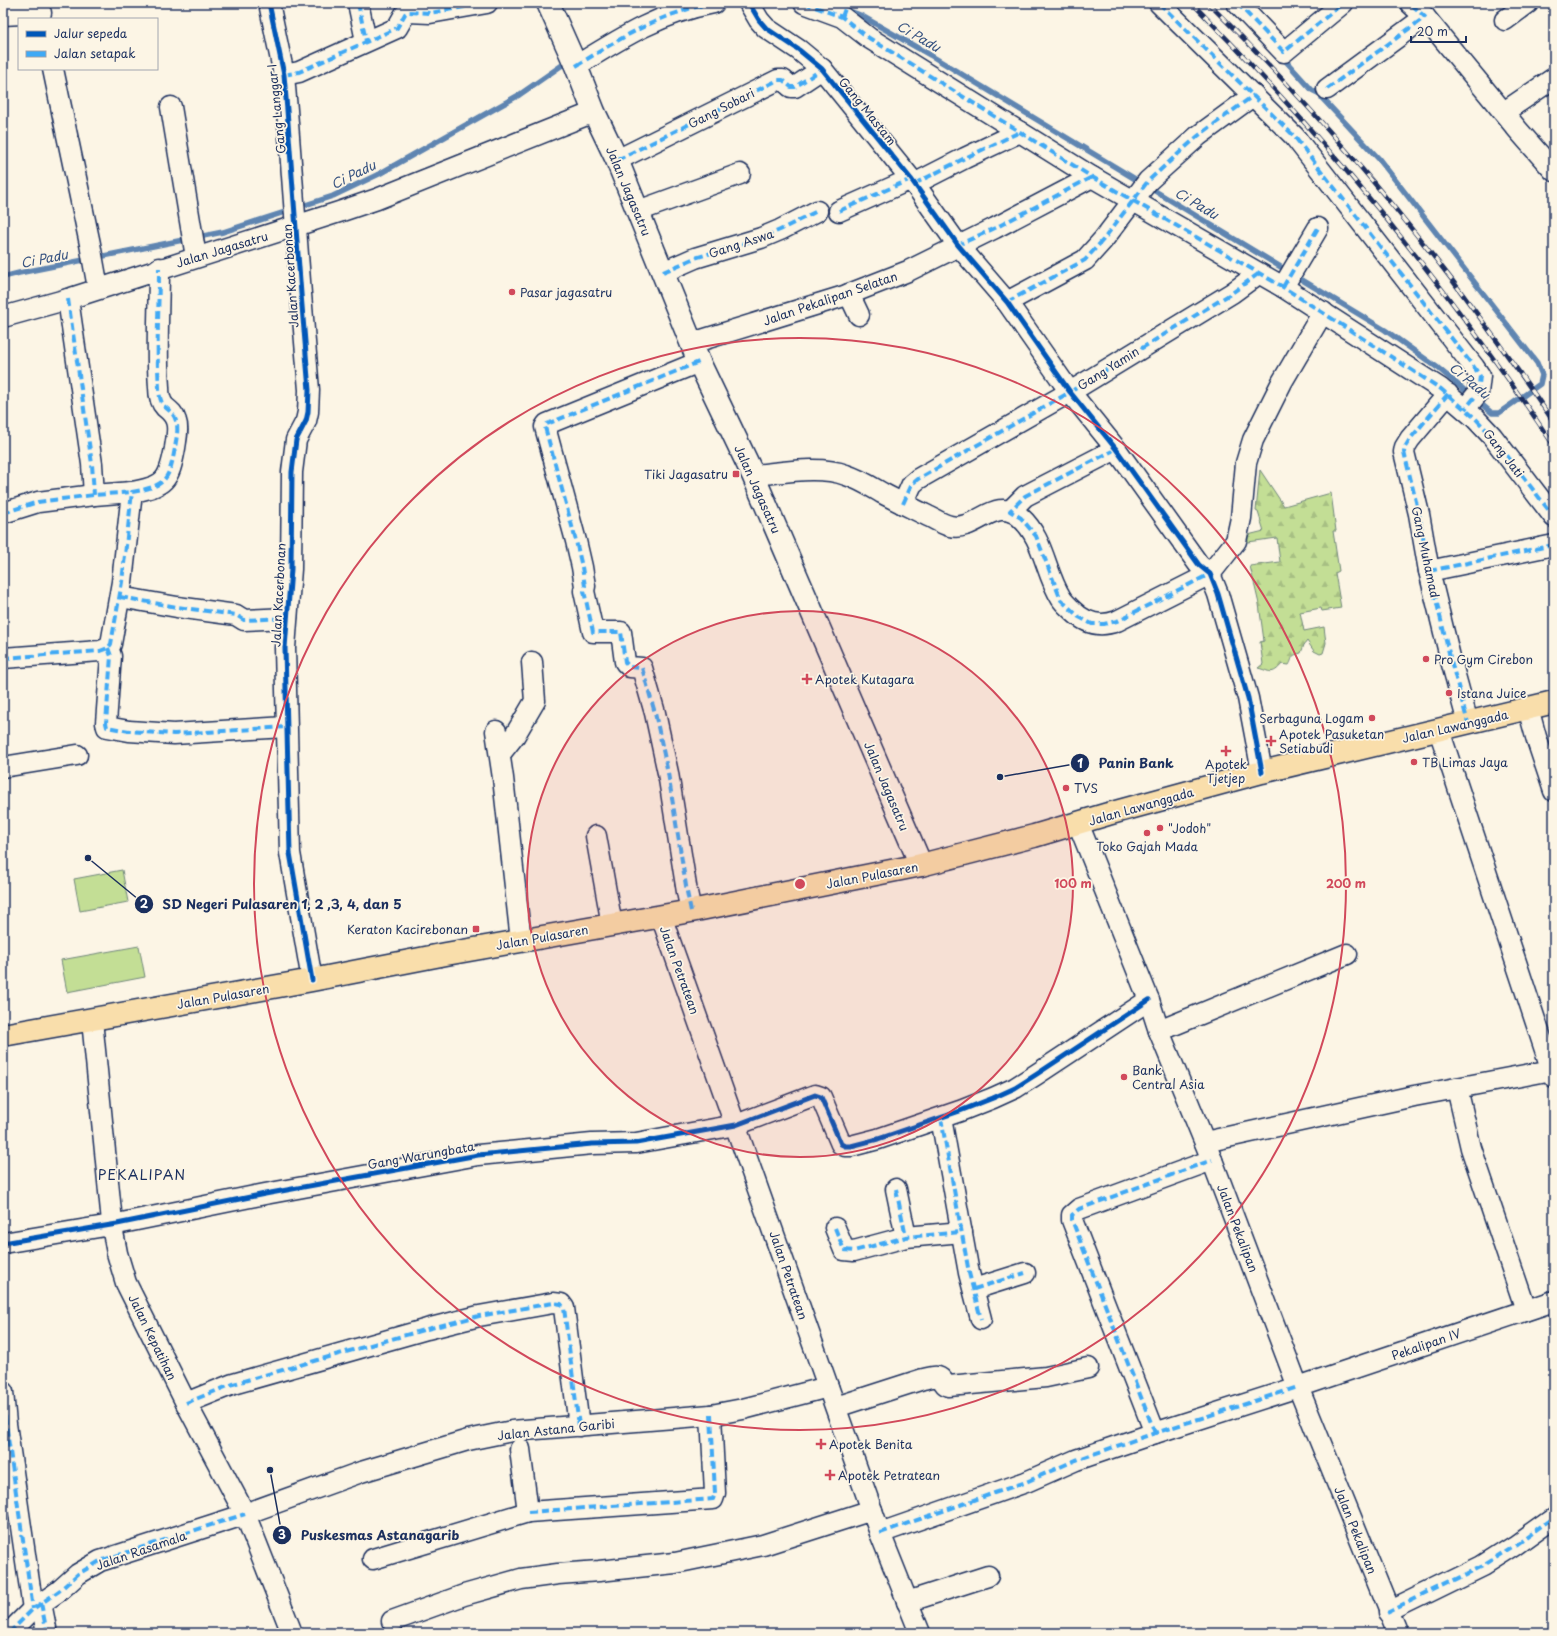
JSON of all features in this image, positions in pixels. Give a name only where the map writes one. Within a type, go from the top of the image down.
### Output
[{"type":"main road","name":"Jalan Lawanggada","points":[[1078,823],[1262,772],[1554,702]]},
{"type":"main road","name":"Jalan Pulasaren","points":[[3,1035],[691,911],[921,865],[1078,823]]},
{"type":"street","name":"Gang Langgar I","points":[[269,3],[284,75],[296,219]]},
{"type":"street","points":[[358,3],[366,41]]},
{"type":"street","points":[[284,75],[299,72],[397,28],[405,14],[408,12],[430,13],[487,3]]},
{"type":"street","name":"Jalan Jagasatru","points":[[548,3],[594,112],[617,160],[696,353],[752,475],[921,865]]},
{"type":"street","points":[[572,57],[632,32],[664,16],[714,3]]},
{"type":"street","name":"Gang Mastam","points":[[749,3],[759,20],[766,28],[799,50],[822,69],[913,181],[958,245],[1007,302],[1070,392],[1116,449],[1199,565],[1210,574]]},
{"type":"street","name":"Gang Jati","points":[[804,3],[843,12],[869,38],[1092,177],[1140,192],[1258,274],[1289,276],[1323,312],[1448,394],[1470,402],[1492,436],[1554,517]]},
{"type":"street","points":[[1159,3],[1294,136],[1352,209],[1480,376],[1470,402]]},
{"type":"street","points":[[1237,3],[1284,52],[1343,3]]},
{"type":"street","points":[[1505,20],[1528,3]]},
{"type":"street","points":[[1327,89],[1416,9],[1554,171]]},
{"type":"street","points":[[3,15],[41,12]]},
{"type":"street","name":"Gang Sobari","points":[[617,160],[778,80],[783,80],[791,87],[795,87],[822,69]]},
{"type":"street","points":[[53,70],[97,280]]},
{"type":"street","points":[[1504,112],[1554,78]]},
{"type":"street","points":[[1007,302],[1085,260],[1103,240],[1140,192],[1198,136],[1254,95]]},
{"type":"street","points":[[171,107],[194,244]]},
{"type":"street","name":"Jalan Jagasatru","points":[[3,317],[68,299],[97,280],[159,268],[194,244],[377,199],[594,112]]},
{"type":"street","points":[[839,211],[913,181],[1020,132]]},
{"type":"street","points":[[638,211],[740,174]]},
{"type":"street","name":"Jalan Pekalipan Selatan","points":[[691,911],[668,773],[655,713],[642,668],[630,667],[625,662],[621,632],[593,632],[584,592],[584,580],[576,541],[545,427],[547,424],[696,353],[908,271],[1092,177]]},
{"type":"street","name":"Gang Aswa","points":[[663,272],[695,258],[761,238],[817,211]]},
{"type":"street","name":"Jalan Kacerbonan","points":[[296,219],[310,390],[306,421],[296,440],[292,472],[291,569],[287,618],[286,727],[290,853],[312,980]]},
{"type":"street","points":[[1289,276],[1318,228]]},
{"type":"street","points":[[3,512],[38,502],[132,492],[151,488],[166,479],[173,460],[177,422],[171,410],[164,406],[159,395],[159,268]]},
{"type":"street","name":"Gang Yamin","points":[[904,504],[912,484],[918,479],[1070,392],[1232,293],[1258,274]]},
{"type":"street","points":[[849,294],[859,315]]},
{"type":"street","points":[[68,299],[92,464],[94,495]]},
{"type":"street","points":[[752,475],[795,471],[835,472],[856,479],[951,526],[969,525],[995,511],[1010,511],[1021,518],[1036,536],[1062,600],[1079,617],[1092,624],[1104,624],[1118,621],[1210,574],[1236,541],[1241,518],[1246,463],[1252,440],[1282,382],[1323,312]]},
{"type":"street","name":"Gang Muhamad","points":[[1448,394],[1410,439],[1404,449],[1419,514],[1429,571],[1450,658],[1468,723]]},
{"type":"street","points":[[1010,511],[1025,496],[1116,449]]},
{"type":"street","points":[[3,658],[100,651],[108,648],[111,644],[120,597],[132,492]]},
{"type":"street","points":[[1429,571],[1554,545]]},
{"type":"street","points":[[1210,574],[1218,594],[1248,698],[1262,772]]},
{"type":"street","points":[[120,597],[236,615],[244,620],[287,618]]},
{"type":"street","points":[[108,648],[111,656],[107,727],[129,731],[174,734],[286,727]]},
{"type":"street","points":[[500,754],[516,735],[535,701],[532,662]]},
{"type":"street","points":[[1528,708],[1554,791]]},
{"type":"street","points":[[1155,1433],[1072,1220],[1072,1215],[1079,1209],[1209,1151],[1457,1088],[1553,1074],[1439,730]]},
{"type":"street","points":[[496,731],[500,754],[521,941]]},
{"type":"street","points":[[3,767],[77,755]]},
{"type":"street","name":"Jalan Pekalipan","points":[[1078,823],[1149,1000],[1159,1031],[1209,1151],[1298,1387],[1388,1612],[1398,1633]]},
{"type":"street","points":[[596,836],[612,925]]},
{"type":"street","name":"Jalan Petratean","points":[[661,916],[880,1533],[920,1633]]},
{"type":"street","points":[[1159,1031],[1347,954]]},
{"type":"street","points":[[981,1319],[969,1273],[941,1118],[1015,1088],[1149,1000]]},
{"type":"street","name":"Jalan Kepatihan","points":[[92,1020],[112,1224],[117,1253],[126,1283],[186,1403],[245,1514],[292,1633]]},
{"type":"street","points":[[1457,1088],[1471,1148],[1526,1310]]},
{"type":"street","name":"Gang Warungbata","points":[[3,1243],[478,1155],[592,1144],[636,1143],[736,1125],[816,1094],[820,1097],[841,1144],[845,1146],[878,1139],[941,1118]]},
{"type":"street","points":[[896,1189],[906,1237]]},
{"type":"street","points":[[835,1228],[843,1247],[848,1251],[858,1250],[906,1237],[962,1232]]},
{"type":"street","points":[[974,1289],[1025,1273]]},
{"type":"street","name":"Pekalipan IV","points":[[880,1533],[1026,1482],[1076,1460],[1554,1301]]},
{"type":"street","points":[[186,1403],[233,1384],[427,1329],[479,1316],[553,1303],[561,1304],[564,1308],[579,1426]]},
{"type":"street","points":[[836,1407],[923,1379],[934,1377],[940,1378],[944,1385],[949,1386],[1046,1377],[1088,1368]]},
{"type":"street","name":"Jalan Astana Garibi","points":[[245,1514],[361,1472],[468,1440],[512,1431],[711,1415],[743,1409],[828,1387]]},
{"type":"street","points":[[3,1392],[6,1424],[37,1606],[46,1628]]},
{"type":"street","points":[[373,1559],[528,1512],[713,1499],[715,1493],[711,1415]]},
{"type":"street","points":[[520,1449],[528,1512]]},
{"type":"street","points":[[392,1621],[464,1595],[521,1579],[674,1563],[763,1545],[872,1510]]},
{"type":"street","name":"Jalan Rasamala","points":[[9,1633],[37,1606],[78,1574],[100,1561],[245,1514]]},
{"type":"street","points":[[1388,1612],[1482,1566],[1515,1546],[1554,1517]]},
{"type":"street","points":[[907,1602],[988,1576]]},
{"type":"green space","points":[[1260,470],[1284,506],[1331,493],[1336,531],[1333,531],[1339,571],[1335,573],[1341,608],[1322,611],[1321,608],[1300,612],[1304,631],[1324,627],[1326,643],[1323,653],[1320,654],[1314,651],[1307,641],[1301,653],[1292,657],[1289,665],[1282,664],[1279,668],[1271,672],[1258,668],[1263,664],[1260,642],[1264,641],[1259,604],[1250,566],[1280,562],[1277,538],[1248,542],[1248,535],[1264,531],[1258,512],[1256,511]]},
{"type":"green space","points":[[122,870],[128,902],[80,911],[74,879]]},
{"type":"green space","points":[[139,946],[145,977],[67,992],[61,960]]},
{"type":"waterway","name":"Ci Padu","points":[[847,10],[860,15],[930,55],[1385,330],[1438,368],[1492,413],[1499,413],[1540,384],[1542,375],[1537,363],[1379,159],[1322,98],[1322,95],[1312,90],[1282,57]]},
{"type":"waterway","name":"Ci Padu","points":[[299,207],[333,196],[379,174],[519,95],[568,61]]},
{"type":"waterway","name":"Ci Padu","points":[[3,277],[223,232],[291,210]]},
{"type":"railway","points":[[1192,3],[1291,107],[1384,216],[1472,329],[1554,446]]},
{"type":"railway","points":[[1208,3],[1273,69],[1335,137],[1395,208],[1478,315],[1554,423]]},
{"type":"marked path","points":[[358,3],[366,41]]},
{"type":"marked path","points":[[284,75],[299,72],[397,28],[405,14],[408,12],[430,13],[487,3]]},
{"type":"marked path","points":[[576,66],[625,36],[658,20],[694,7],[714,3]]},
{"type":"marked path","points":[[804,3],[842,17],[869,38],[1092,177],[1283,287],[1441,389],[1475,418],[1492,436],[1554,517]]},
{"type":"marked path","points":[[842,17],[847,3]]},
{"type":"marked path","points":[[1159,3],[1294,136],[1474,367],[1480,376],[1478,393],[1465,409]]},
{"type":"marked path","points":[[1237,3],[1284,52],[1343,3]]},
{"type":"marked path","points":[[1327,89],[1425,17],[1410,3]]},
{"type":"marked path","points":[[617,160],[778,80],[783,80],[791,87],[795,87],[822,69]]},
{"type":"marked path","points":[[1007,302],[1085,260],[1103,240],[1148,181],[1198,136],[1254,95]]},
{"type":"marked path","points":[[914,184],[1020,132]]},
{"type":"marked path","points":[[957,243],[958,245],[995,228],[1092,177]]},
{"type":"marked path","points":[[839,211],[911,179]]},
{"type":"marked path","points":[[663,272],[695,258],[761,238],[817,211]]},
{"type":"marked path","points":[[1283,287],[1318,228]]},
{"type":"marked path","points":[[3,658],[100,651],[108,648],[111,644],[122,582],[132,492],[152,487],[164,480],[173,459],[177,438],[177,424],[172,413],[163,405],[159,392],[159,268]]},
{"type":"marked path","points":[[903,504],[912,484],[918,479],[1070,392],[1232,293],[1258,274]]},
{"type":"marked path","points":[[68,299],[92,464],[94,495]]},
{"type":"marked path","points":[[691,911],[668,773],[655,713],[642,668],[630,667],[625,662],[621,632],[593,632],[584,591],[585,586],[582,567],[576,541],[545,427],[547,424],[699,362]]},
{"type":"marked path","points":[[1448,394],[1410,439],[1404,452],[1419,514],[1429,571],[1468,723]]},
{"type":"marked path","points":[[1116,449],[1025,496],[1010,511],[1021,518],[1036,536],[1061,600],[1079,617],[1092,624],[1104,624],[1117,621],[1210,574]]},
{"type":"marked path","points":[[3,513],[38,502],[132,492]]},
{"type":"marked path","points":[[1429,571],[1554,545]]},
{"type":"marked path","points":[[120,597],[236,615],[244,620],[287,618]]},
{"type":"marked path","points":[[108,648],[111,656],[106,723],[107,727],[129,731],[174,734],[286,727]]},
{"type":"marked path","points":[[941,1118],[969,1273],[981,1319]]},
{"type":"marked path","points":[[1155,1433],[1072,1220],[1072,1215],[1079,1209],[1212,1160]]},
{"type":"marked path","points":[[896,1189],[906,1237]]},
{"type":"marked path","points":[[835,1228],[844,1250],[854,1251],[906,1237],[962,1232]]},
{"type":"marked path","points":[[974,1289],[1025,1273]]},
{"type":"marked path","points":[[186,1403],[233,1384],[427,1329],[479,1316],[553,1303],[561,1304],[564,1308],[579,1426]]},
{"type":"marked path","points":[[880,1533],[1026,1482],[1076,1460],[1298,1387]]},
{"type":"marked path","points":[[3,1392],[6,1424],[33,1609]]},
{"type":"marked path","points":[[528,1512],[713,1499],[715,1493],[711,1415]]},
{"type":"marked path","points":[[9,1633],[33,1609],[59,1591],[78,1574],[100,1561],[245,1514]]},
{"type":"marked path","points":[[1388,1612],[1482,1566],[1515,1545],[1554,1517]]},
{"type":"marked path","points":[[41,1603],[46,1628]]},
{"type":"cycle path","points":[[269,3],[284,75],[309,390],[308,412],[306,421],[296,440],[292,472],[291,569],[285,648],[290,853],[312,980]]},
{"type":"cycle path","points":[[749,3],[759,20],[766,28],[799,50],[822,69],[911,179],[958,245],[1007,302],[1070,392],[1116,449],[1199,565],[1210,574],[1218,594],[1248,698],[1262,772]]},
{"type":"cycle path","points":[[3,1243],[117,1224],[265,1194],[478,1155],[592,1144],[636,1143],[736,1125],[815,1095],[821,1097],[841,1144],[851,1146],[878,1139],[960,1111],[1015,1088],[1149,1000]]},
{"type":"place","name":"Pasar jagasatru","points":[[512,292]]},
{"type":"place","name":"Tiki Jagasatru","points":[[736,474]]},
{"type":"place","name":"Pro Gym Cirebon","points":[[1426,659]]},
{"type":"place","name":"Apotek Kutagara","points":[[807,679]]},
{"type":"place","name":"Istana Juice","points":[[1449,693]]},
{"type":"place","name":"Serbaguna Logam","points":[[1372,718]]},
{"type":"place","name":"Apotek Pasuketan Setiabudi","points":[[1271,741]]},
{"type":"place","name":"Apotek Tjetjep","points":[[1226,751]]},
{"type":"place","name":"TB Limas Jaya","points":[[1414,762]]},
{"type":"place","name":"Panin Bank","points":[[1000,777]]},
{"type":"place","name":"TVS","points":[[1066,788]]},
{"type":"place","name":"\"Jodoh\"","points":[[1160,828]]},
{"type":"place","name":"Toko Gajah Mada","points":[[1147,833]]},
{"type":"place","name":"SD Negeri Pulasaren 1, 2 ,3, 4, dan 5","points":[[88,858]]},
{"type":"place","name":"Keraton Kacirebonan","points":[[476,929]]},
{"type":"place","name":"Bank Central Asia","points":[[1124,1077]]},
{"type":"place","name":"Apotek Benita","points":[[821,1444]]},
{"type":"place","name":"Puskesmas Astanagarib","points":[[270,1470]]},
{"type":"place","name":"Apotek Petratean","points":[[830,1475]]},
{"type":"district","name":"PEKALIPAN","points":[[142,1174]]}]
